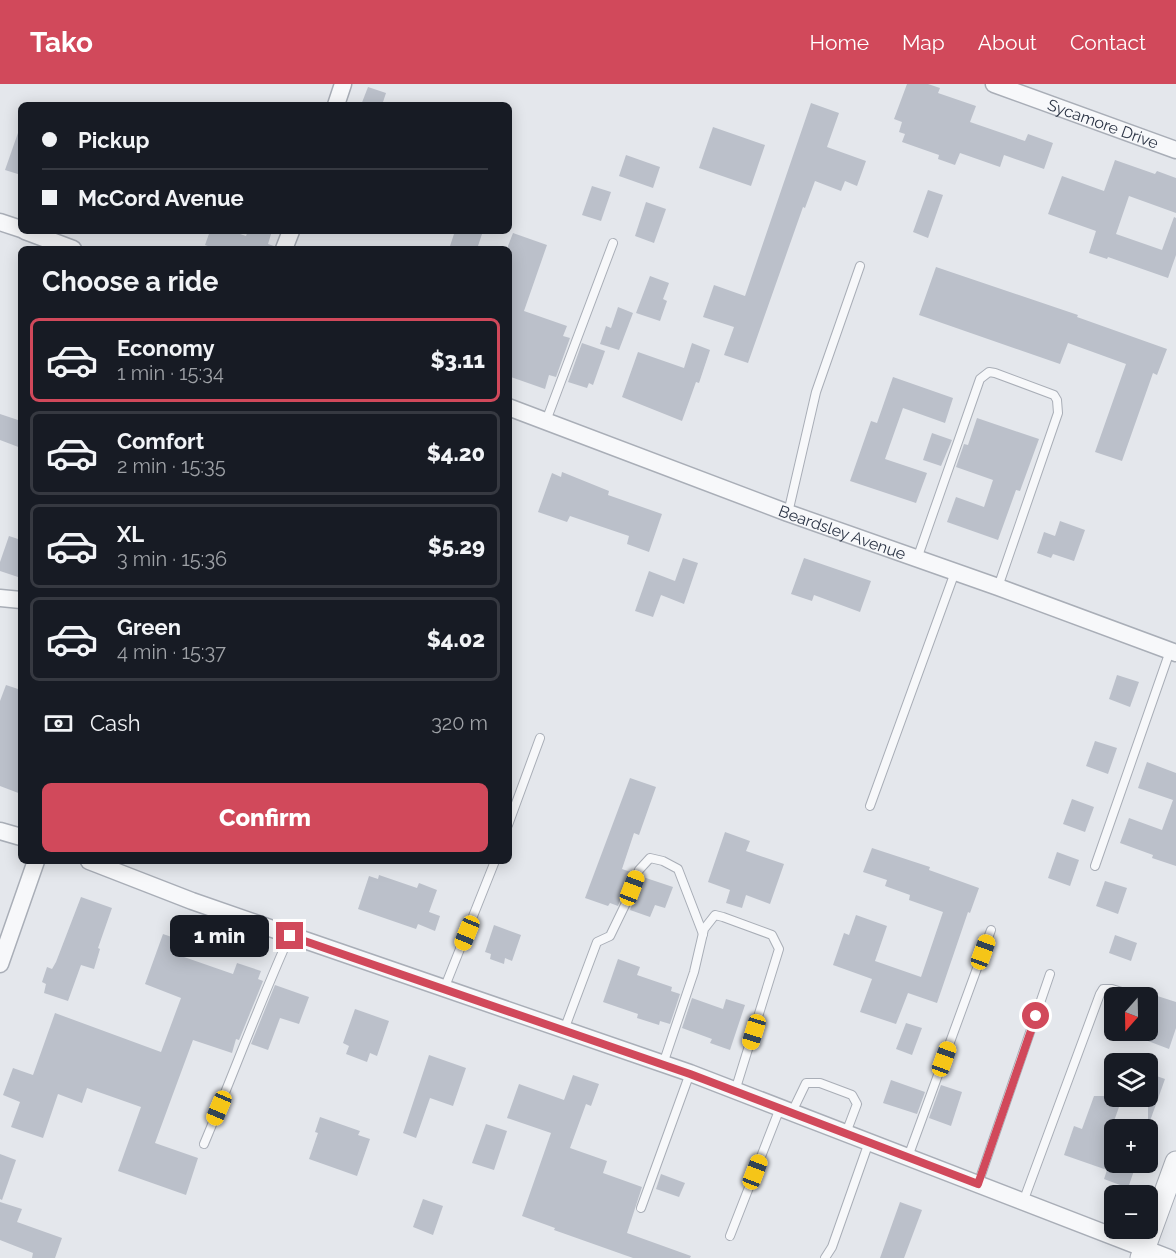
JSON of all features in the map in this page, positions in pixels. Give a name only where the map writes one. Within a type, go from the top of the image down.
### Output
[{"type":"street","points":[[337,102],[343,84]]},
{"type":"street","name":"Sycamore Drive","points":[[994,84],[1176,150]]},
{"type":"street","points":[[0,222],[18,228]]},
{"type":"street","points":[[34,234],[65,246]]},
{"type":"street","name":"Beardsley Avenue","points":[[512,408],[788,513],[1173,652]]},
{"type":"street","points":[[0,598],[18,600]]},
{"type":"street","points":[[0,831],[18,836]]},
{"type":"street","points":[[0,964],[35,864]]},
{"type":"street","points":[[97,864],[290,936],[663,1064],[978,1184],[1142,1253],[1169,1258]]},
{"type":"street","points":[[1142,1253],[1176,1162]]},
{"type":"lane","points":[[546,421],[613,243]]},
{"type":"lane","points":[[788,513],[816,392],[860,266]]},
{"type":"lane","points":[[917,558],[980,379],[989,372],[995,373],[1054,395],[1057,400],[1058,413],[998,587]]},
{"type":"lane","points":[[870,807],[956,572]]},
{"type":"lane","points":[[1095,866],[1173,652]]},
{"type":"lane","points":[[512,814],[540,738]]},
{"type":"lane","points":[[564,1030],[597,942],[610,936],[626,905],[639,870],[650,858],[663,861],[678,869],[703,934]]},
{"type":"lane","points":[[444,989],[494,864]]},
{"type":"lane","points":[[663,1064],[694,972],[704,929],[715,915],[772,934],[779,949],[735,1091]]},
{"type":"lane","points":[[908,1157],[991,930]]},
{"type":"lane","points":[[204,1144],[242,1053],[265,990],[290,936]]},
{"type":"lane","points":[[978,1184],[1050,974]]},
{"type":"lane","points":[[1023,1202],[1100,994],[1104,989]]},
{"type":"lane","points":[[641,1208],[690,1074]]},
{"type":"lane","points":[[730,1236],[786,1110],[806,1083],[820,1083],[852,1095],[856,1104],[846,1133]]},
{"type":"lane","points":[[825,1258],[832,1247],[869,1142]]},
{"type":"building","points":[[907,84],[928,84],[940,88],[938,93],[976,106],[970,122],[1025,141],[1028,134],[1053,143],[1044,169],[1004,155],[1000,167],[960,153],[955,165],[938,159],[939,155],[902,142],[905,134],[899,132],[902,122],[894,119]]},
{"type":"building","points":[[368,87],[386,93],[383,102],[362,102]]},
{"type":"building","points":[[811,103],[839,113],[827,147],[866,161],[857,186],[845,181],[841,191],[815,181],[805,208],[803,207],[748,363],[724,355],[734,327],[703,317],[714,285],[745,296]]},
{"type":"building","points":[[713,127],[765,145],[751,186],[699,168]]},
{"type":"building","points":[[18,133],[18,174],[5,170]]},
{"type":"building","points":[[626,155],[660,167],[653,188],[619,176]]},
{"type":"building","points":[[1115,160],[1155,174],[1157,171],[1176,178],[1176,213],[1129,196],[1116,234],[1162,250],[1174,217],[1176,218],[1176,255],[1168,278],[1108,257],[1107,259],[1089,253],[1096,231],[1048,214],[1062,176],[1104,191]]},
{"type":"building","points":[[592,186],[611,192],[601,221],[582,215]]},
{"type":"building","points":[[928,190],[943,195],[928,238],[913,232]]},
{"type":"building","points":[[646,202],[666,209],[654,243],[635,236]]},
{"type":"building","points":[[513,233],[547,245],[524,311],[567,326],[563,336],[570,338],[556,377],[549,375],[545,389],[512,377],[512,246],[508,246]]},
{"type":"building","points":[[209,234],[246,236],[247,234],[271,234],[268,244],[274,246],[208,246],[205,245]]},
{"type":"building","points":[[454,234],[482,234],[478,246],[450,246]]},
{"type":"building","points":[[936,267],[1078,315],[1077,317],[1167,349],[1157,375],[1153,373],[1122,461],[1095,452],[1126,364],[1068,343],[1060,364],[919,315]]},
{"type":"building","points":[[650,276],[669,283],[663,299],[667,301],[660,321],[636,313]]},
{"type":"building","points":[[618,307],[633,313],[619,350],[600,344],[606,326],[611,328]]},
{"type":"building","points":[[582,343],[605,351],[593,385],[589,383],[587,388],[568,382]]},
{"type":"building","points":[[692,343],[710,350],[699,383],[696,382],[682,421],[622,397],[638,352],[684,368]]},
{"type":"building","points":[[893,377],[953,398],[945,423],[903,408],[885,459],[927,473],[916,503],[850,481],[871,421],[877,423]]},
{"type":"building","points":[[0,414],[18,420],[18,447],[0,440]]},
{"type":"building","points":[[977,418],[1039,439],[1020,491],[1016,490],[998,540],[947,522],[956,497],[984,507],[993,480],[956,467],[964,444],[968,445]]},
{"type":"building","points":[[932,433],[952,440],[941,466],[923,460]]},
{"type":"building","points":[[562,472],[609,491],[608,495],[662,514],[649,552],[627,544],[629,536],[570,516],[567,522],[538,512],[552,473],[561,477]]},
{"type":"building","points":[[1060,521],[1085,530],[1074,561],[1053,554],[1051,558],[1037,553],[1044,532],[1055,536]]},
{"type":"building","points":[[9,536],[18,539],[18,577],[0,571],[0,562]]},
{"type":"building","points":[[683,558],[698,563],[684,604],[661,595],[653,617],[635,611],[649,571],[675,581]]},
{"type":"building","points":[[804,558],[871,581],[860,612],[814,595],[812,601],[791,594]]},
{"type":"building","points":[[1117,675],[1139,682],[1130,707],[1109,699]]},
{"type":"building","points":[[6,685],[18,689],[18,793],[0,786],[0,701]]},
{"type":"building","points":[[1095,741],[1117,748],[1108,774],[1086,766]]},
{"type":"building","points":[[1147,762],[1176,773],[1176,866],[1120,843],[1129,818],[1162,830],[1173,800],[1138,788]]},
{"type":"building","points":[[630,778],[656,787],[639,835],[634,833],[622,869],[631,872],[618,906],[610,903],[608,906],[585,898]]},
{"type":"building","points":[[1072,799],[1094,807],[1085,832],[1063,824]]},
{"type":"building","points":[[725,832],[750,841],[746,851],[784,864],[770,904],[746,895],[742,908],[726,903],[730,890],[708,882]]},
{"type":"building","points":[[872,848],[930,867],[929,870],[979,888],[970,913],[968,912],[937,1003],[908,993],[896,1024],[860,1012],[872,979],[833,965],[844,933],[849,935],[856,915],[887,926],[875,961],[921,977],[943,912],[909,900],[910,895],[885,886],[887,880],[863,872]]},
{"type":"building","points":[[1057,852],[1079,860],[1070,886],[1048,878]]},
{"type":"building","points":[[379,875],[417,888],[419,883],[437,890],[429,912],[440,916],[435,931],[418,924],[416,929],[358,909],[369,876],[378,879]]},
{"type":"building","points":[[643,877],[673,887],[665,908],[655,905],[650,917],[630,910]]},
{"type":"building","points":[[1105,881],[1127,888],[1118,914],[1096,906]]},
{"type":"building","points":[[81,897],[112,908],[98,948],[100,949],[94,969],[81,965],[68,1001],[44,993],[46,984],[42,982],[47,967],[52,969],[56,962]]},
{"type":"building","points":[[494,925],[521,935],[512,961],[505,958],[504,964],[490,959],[491,954],[485,952]]},
{"type":"building","points":[[163,934],[189,943],[184,957],[233,974],[237,963],[261,971],[258,979],[263,981],[239,1040],[236,1039],[232,1053],[193,1040],[155,1143],[198,1158],[186,1195],[118,1171],[141,1107],[87,1088],[82,1103],[58,1094],[43,1138],[11,1127],[20,1102],[3,1095],[13,1068],[33,1075],[55,1013],[161,1052],[181,998],[145,984]]},
{"type":"building","points":[[1115,935],[1137,943],[1131,961],[1109,953]]},
{"type":"building","points":[[618,959],[640,967],[637,975],[672,987],[671,991],[680,994],[670,1024],[660,1021],[659,1025],[637,1018],[638,1014],[603,1002]]},
{"type":"building","points":[[275,985],[309,997],[299,1024],[280,1018],[268,1050],[251,1044]]},
{"type":"building","points":[[1158,996],[1176,1002],[1176,1028],[1169,1049],[1148,1041],[1158,1041]]},
{"type":"building","points":[[692,998],[723,1009],[726,999],[745,1005],[730,1050],[710,1043],[712,1039],[682,1028]]},
{"type":"building","points":[[355,1009],[389,1021],[377,1056],[370,1053],[367,1062],[346,1054],[349,1046],[343,1043]]},
{"type":"building","points":[[906,1023],[922,1028],[912,1055],[896,1049]]},
{"type":"building","points":[[429,1055],[466,1068],[453,1106],[430,1098],[416,1138],[403,1133]]},
{"type":"building","points":[[573,1075],[599,1084],[591,1106],[586,1104],[570,1148],[607,1161],[603,1173],[642,1187],[627,1233],[691,1256],[690,1258],[633,1258],[522,1216],[551,1133],[507,1118],[519,1084],[564,1100]]},
{"type":"building","points":[[1158,1077],[1165,1079],[1158,1099]]},
{"type":"building","points":[[891,1080],[925,1092],[917,1114],[883,1103]]},
{"type":"building","points":[[941,1085],[962,1092],[951,1126],[929,1118]]},
{"type":"building","points":[[1094,1096],[1104,1096],[1104,1107],[1119,1107],[1115,1119],[1104,1119],[1104,1169],[1064,1155],[1074,1126],[1082,1129]]},
{"type":"building","points":[[1148,1107],[1155,1107],[1151,1119],[1148,1119]]},
{"type":"building","points":[[320,1117],[360,1131],[358,1135],[370,1139],[357,1176],[309,1159],[318,1133],[315,1132]]},
{"type":"building","points":[[486,1124],[507,1131],[494,1170],[472,1163]]},
{"type":"building","points":[[0,1154],[16,1160],[2,1200],[0,1199]]},
{"type":"building","points":[[1106,1173],[1133,1173],[1129,1185],[1120,1185],[1104,1179]]},
{"type":"building","points":[[661,1174],[685,1183],[679,1197],[656,1189]]},
{"type":"building","points":[[423,1199],[443,1206],[433,1235],[413,1227]]},
{"type":"building","points":[[0,1202],[22,1209],[17,1222],[62,1238],[55,1258],[32,1258],[33,1253],[0,1240]]},
{"type":"building","points":[[900,1202],[922,1210],[904,1258],[880,1258]]},
{"type":"route","points":[[290,936],[690,1074],[978,1184],[1036,1016]]}]
